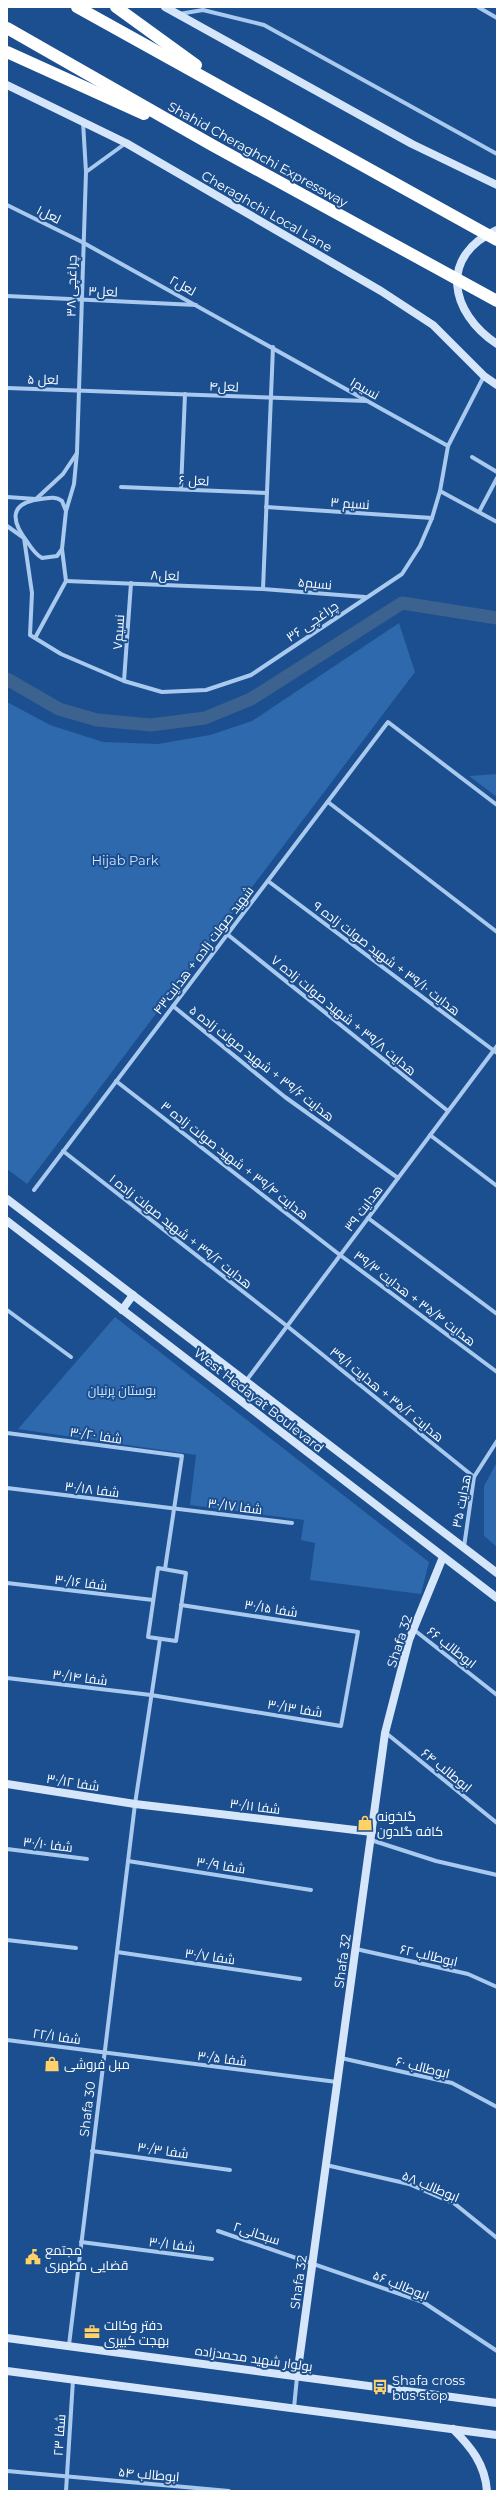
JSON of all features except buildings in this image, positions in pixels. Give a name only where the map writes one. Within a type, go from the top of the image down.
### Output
[{"type":"highway","points":[[77,7],[497,240]]},
{"type":"highway","points":[[116,7],[230,91]]},
{"type":"highway","name":"Shahid Cheraghchi Expressway","points":[[7,28],[212,145],[497,301]]},
{"type":"highway","points":[[7,52],[212,145]]},
{"type":"main road","points":[[165,7],[412,144],[497,185]]},
{"type":"main road","name":"Cheraghchi Local Lane","points":[[7,84],[126,143],[381,291],[433,325],[484,376],[497,384]]},
{"type":"main road","points":[[497,230],[475,242],[464,256],[457,278],[462,308],[481,334],[497,344]]},
{"type":"main road","name":"West Hedayat Boulevard","points":[[7,1199],[497,1573]]},
{"type":"main road","name":"West Hedayat Boulevard","points":[[7,1221],[497,1598]]},
{"type":"main road","points":[[122,1310],[133,1295]]},
{"type":"main road","name":"Shafa 32","points":[[297,2376],[385,1733],[414,1629],[443,1557]]},
{"type":"main road","name":"شفا ۳۰/۱۲","points":[[7,1784],[135,1804]]},
{"type":"main road","name":"شفا ۳۰/۱۱","points":[[135,1804],[371,1836]]},
{"type":"main road","name":"بولوار شهید محمدزاده","points":[[7,2338],[495,2402]]},
{"type":"main road","points":[[7,2371],[453,2428],[497,2435]]},
{"type":"main road","points":[[453,2428],[474,2450],[486,2477],[487,2491]]},
{"type":"street","points":[[478,7],[497,18]]},
{"type":"street","points":[[178,14],[203,8],[264,25],[497,154]]},
{"type":"street","name":"چراغچی ۳۸","points":[[66,511],[74,484],[77,452],[82,242],[86,172],[83,121]]},
{"type":"street","points":[[86,172],[126,143]]},
{"type":"street","name":"لعل۱","points":[[7,205],[82,242]]},
{"type":"street","name":"لعل۲","points":[[82,242],[273,347]]},
{"type":"street","name":"لعل۳","points":[[7,296],[198,305]]},
{"type":"street","points":[[263,588],[273,347]]},
{"type":"street","name":"نسیم۱","points":[[273,347],[448,446]]},
{"type":"street","name":"چراغچی ۳۶","points":[[24,538],[32,593],[30,635],[34,638],[61,654],[124,681],[162,692],[206,690],[251,675],[365,597],[402,574],[420,546],[432,518],[440,491],[448,446],[484,376]]},
{"type":"street","name":"لعل ۵","points":[[7,388],[79,390]]},
{"type":"street","name":"لعل۴","points":[[79,390],[369,402]]},
{"type":"street","points":[[182,489],[185,394]]},
{"type":"street","points":[[62,549],[57,556],[42,558],[24,538],[15,525],[16,513],[24,503],[36,499],[63,474],[77,452]]},
{"type":"street","points":[[472,457],[497,472]]},
{"type":"street","points":[[478,512],[497,478]]},
{"type":"street","name":"لعل ۶","points":[[121,487],[267,493]]},
{"type":"street","points":[[440,491],[497,522]]},
{"type":"street","points":[[7,497],[58,499],[64,504],[66,511],[62,549],[66,581],[34,638]]},
{"type":"street","name":"نسیم ۳","points":[[266,507],[432,518]]},
{"type":"street","points":[[7,526],[24,538]]},
{"type":"street","name":"لعل۸","points":[[66,581],[263,588]]},
{"type":"street","name":"نسیم۷","points":[[124,681],[131,583]]},
{"type":"street","name":"نسیم۵","points":[[263,588],[365,597]]},
{"type":"street","name":"شهید صولت زاده + هدایت۴۳","points":[[34,1190],[388,722],[497,805]]},
{"type":"street","points":[[328,802],[497,932]]},
{"type":"street","name":"هدایت ۳۹/۱۰ + شهید صولت زاده ۹","points":[[268,881],[495,1051]]},
{"type":"street","name":"هدایت ۳۹/۸ + شهید صولت زاده ۷","points":[[227,934],[448,1111]]},
{"type":"street","name":"هدایت ۳۹/۶ + شهید صولت زاده ۵","points":[[173,1006],[285,1098],[398,1178]]},
{"type":"street","name":"هدایت ۳۹","points":[[246,1382],[448,1111],[495,1051],[497,1046]]},
{"type":"street","name":"هدایت ۳۹/۴ + شهید صولت زاده ۳","points":[[116,1081],[340,1255]]},
{"type":"street","points":[[430,1135],[497,1186]]},
{"type":"street","name":"هدایت ۳۹/۲ + شهید صولت زاده ۱","points":[[63,1151],[287,1326]]},
{"type":"street","points":[[368,1218],[497,1314]]},
{"type":"street","name":"هدایت ۳۵/۴ + هدایت ۳۹/۳","points":[[340,1255],[497,1372]]},
{"type":"street","points":[[7,1310],[71,1358]]},
{"type":"street","name":"هدایت ۳۵/۲ + هدایت ۳۹/۱","points":[[287,1326],[474,1477]]},
{"type":"street","name":"شفا ۳۰/۲۰","points":[[7,1433],[182,1456],[175,1509]]},
{"type":"street","name":"هدایت ۳۵","points":[[464,1547],[474,1477],[491,1448],[497,1441]]},
{"type":"street","points":[[491,1448],[497,1451]]},
{"type":"street","name":"شفا ۳۰/۱۸","points":[[7,1488],[175,1509]]},
{"type":"street","points":[[166,1569],[175,1509]]},
{"type":"street","name":"شفا ۳۰/۱۷","points":[[175,1509],[292,1523]]},
{"type":"street","points":[[158,1568],[166,1569],[186,1573],[176,1641],[148,1637],[158,1568]]},
{"type":"street","name":"شفا ۳۰/۱۶","points":[[7,1583],[153,1600]]},
{"type":"street","name":"شفا ۳۰/۱۵","points":[[181,1605],[358,1632]]},
{"type":"street","name":"ابوطالب ۶۶","points":[[414,1629],[497,1695]]},
{"type":"street","name":"شفا ۳۰/۱۳","points":[[151,1695],[341,1726],[358,1632]]},
{"type":"street","name":"Shafa 30","points":[[68,2345],[135,1804],[160,1639]]},
{"type":"street","name":"شفا ۳۰/۱۴","points":[[7,1678],[151,1695]]},
{"type":"street","name":"ابوطالب ۶۴","points":[[385,1733],[497,1823]]},
{"type":"street","points":[[371,1836],[436,1861],[497,1875]]},
{"type":"street","name":"شفا ۳۰/۱۰","points":[[7,1849],[87,1859]]},
{"type":"street","name":"۳۰/۹ شفا","points":[[128,1861],[311,1890]]},
{"type":"street","points":[[7,1940],[76,1948]]},
{"type":"street","name":"ابوطالب ۶۲","points":[[356,1949],[468,1974],[497,1987]]},
{"type":"street","name":"۳۰/۷ شفا","points":[[117,1952],[300,1978]]},
{"type":"street","name":"۲۲/۱ شفا","points":[[7,2040],[104,2053]]},
{"type":"street","name":"۳۰/۵ شفا","points":[[104,2053],[337,2082]]},
{"type":"street","name":"ابوطالب ۶۰","points":[[340,2058],[452,2083],[497,2107]]},
{"type":"street","name":"۳۰/۳ شفا","points":[[92,2151],[230,2170]]},
{"type":"street","name":"ابوطالب ۵۸","points":[[326,2165],[409,2184],[455,2204],[497,2238]]},
{"type":"street","name":"سبحانی۲","points":[[218,2231],[312,2262]]},
{"type":"street","name":"شفا ۳۰/۱","points":[[81,2242],[212,2259]]},
{"type":"street","name":"ابوطالب ۵۶","points":[[312,2262],[423,2302],[497,2350]]},
{"type":"street","points":[[294,2408],[297,2376]]},
{"type":"street","name":"شفا ۲۳","points":[[66,2491],[73,2380]]},
{"type":"street","name":"ابوطالب ۵۴","points":[[7,2471],[229,2491]]},
{"type":"green space","name":"Hijab Park","points":[[399,623],[415,672],[27,1184],[7,1169],[7,702],[50,725],[103,742],[158,744],[210,735],[252,721]]},
{"type":"green space","points":[[497,774],[497,797],[469,776]]},
{"type":"green space","name":"بوستان پرنیان","points":[[115,1317],[429,1562],[421,1594],[310,1580],[315,1543],[301,1540],[304,1520],[190,1505],[196,1455],[18,1429]]},
{"type":"green space","points":[[497,1462],[497,1547],[484,1536],[484,1486]]},
{"type":"waterway","points":[[7,679],[59,709],[97,720],[151,725],[205,718],[251,699],[402,603],[497,618]]},
{"type":"place","name":"گلخونه کافه گلدون","points":[[365,1823]]},
{"type":"place","name":"مبل فروشی","points":[[52,2064]]},
{"type":"place","name":"مجتمع قضایی مطهری","points":[[33,2257]]},
{"type":"place","name":"دفتر وکالت بهجت کبیری","points":[[92,2332]]},
{"type":"place","name":"Shafa cross bus stop","points":[[380,2387]]}]
